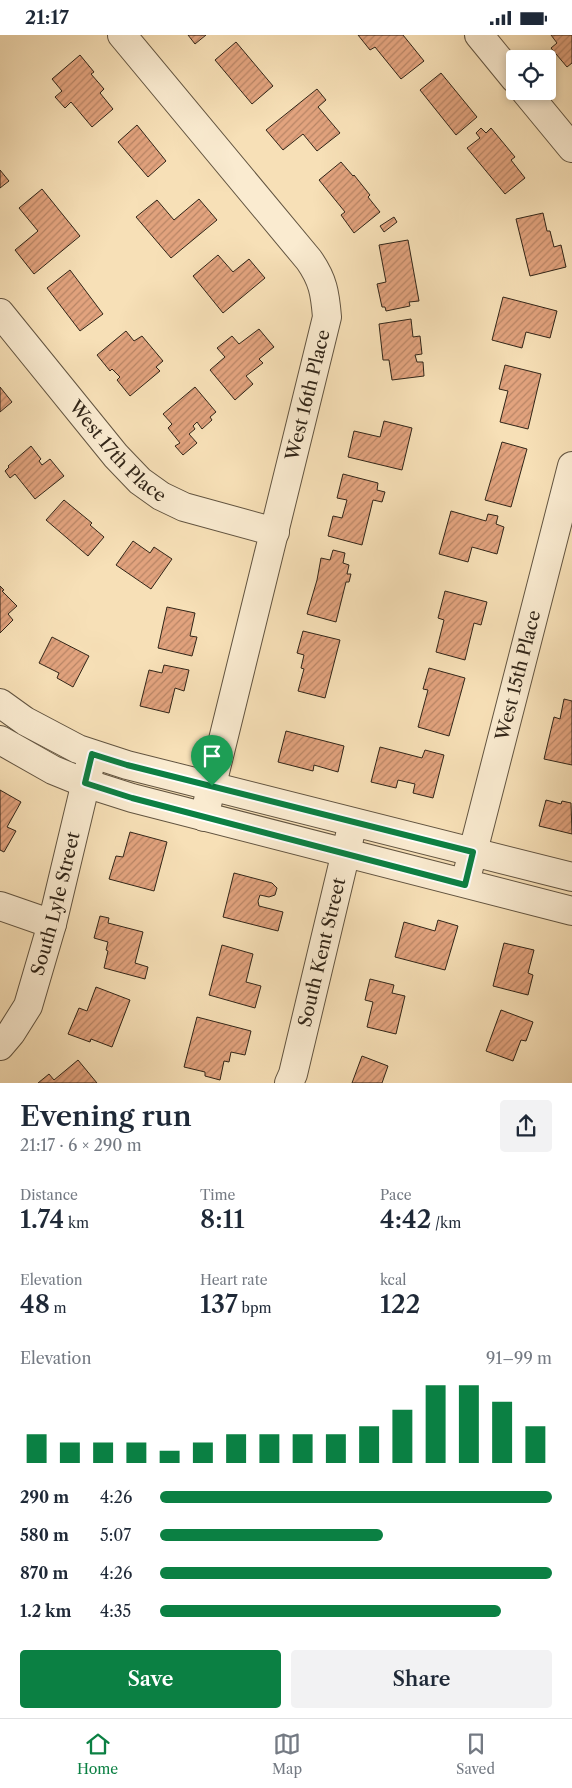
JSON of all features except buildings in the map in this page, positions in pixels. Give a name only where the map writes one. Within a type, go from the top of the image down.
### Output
[{"type":"street","name":"West 16th Place","points":[[122,35],[318,273],[323,285],[327,317],[204,817]]},
{"type":"street","points":[[479,35],[506,68]]},
{"type":"street","points":[[533,100],[572,147]]},
{"type":"street","name":"West 17th Place","points":[[0,313],[116,456],[140,481],[161,496],[184,507],[274,532]]},
{"type":"street","name":"West 15th Place","points":[[465,885],[572,466]]},
{"type":"street","points":[[0,703],[26,721],[78,749],[127,765],[572,877]]},
{"type":"street","points":[[0,740],[53,770],[85,783],[132,798],[572,911]]},
{"type":"street","name":"South Lyle Street","points":[[0,1046],[12,1033],[28,1006],[52,924],[92,754]]},
{"type":"street","name":"South Kent Street","points":[[289,1083],[293,1074],[353,822]]},
{"type":"street","points":[[0,906],[52,924]]},
{"type":"route","points":[[92,754],[127,765],[212,786],[473,852],[465,885],[132,798],[85,783],[92,754]]}]
